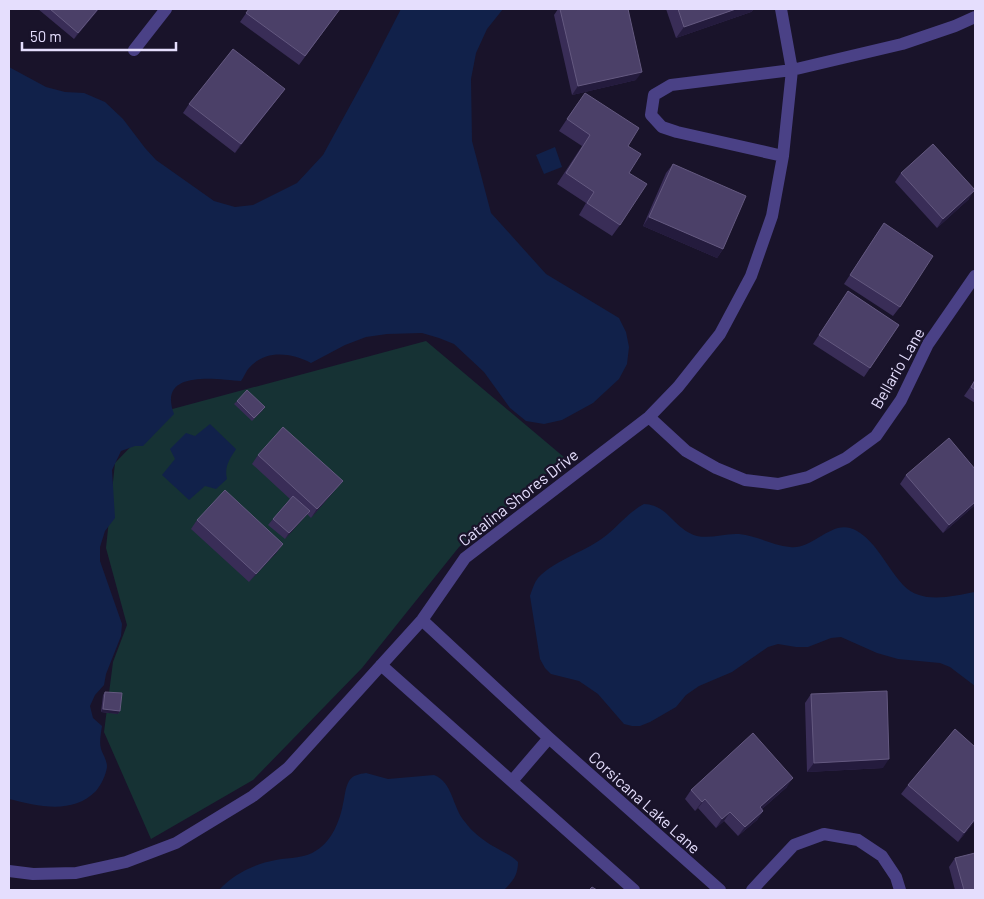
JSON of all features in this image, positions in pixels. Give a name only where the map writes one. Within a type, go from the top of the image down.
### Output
[{"type":"street","points":[[134,50],[166,9]]},
{"type":"street","name":"Catalina Shores Drive","points":[[9,871],[33,874],[76,873],[126,862],[176,843],[253,796],[288,768],[422,620],[465,558],[649,416],[678,388],[720,334],[751,276],[772,216],[783,156],[792,70],[780,9]]},
{"type":"street","points":[[783,156],[662,127],[651,114],[654,95],[671,85],[792,70],[902,44],[955,26],[975,17]]},
{"type":"street","name":"Bellario Lane","points":[[649,416],[686,450],[716,468],[745,480],[778,484],[808,477],[846,458],[876,436],[901,400],[928,344],[975,276]]},
{"type":"street","name":"Corsicana Lake Lane","points":[[422,620],[549,738],[720,890]]},
{"type":"street","points":[[381,665],[634,890]]},
{"type":"street","points":[[512,781],[549,738]]},
{"type":"street","points":[[752,890],[794,845],[824,834],[858,840],[882,856],[896,877],[900,890]]},
{"type":"green space","points":[[426,341],[565,458],[459,547],[362,668],[253,780],[151,839],[104,732],[113,662],[127,625],[106,548],[115,463],[165,411]]},
{"type":"water","points":[[401,9],[503,9],[487,29],[476,53],[471,79],[472,141],[491,213],[546,274],[619,318],[626,332],[629,347],[627,364],[619,379],[593,403],[562,420],[544,424],[526,421],[510,408],[484,372],[454,344],[422,333],[366,337],[345,345],[311,363],[287,355],[271,355],[256,362],[248,369],[241,381],[204,379],[181,383],[174,390],[171,400],[174,414],[143,446],[135,446],[121,451],[112,470],[115,518],[105,531],[100,547],[100,561],[122,624],[121,636],[106,674],[104,685],[95,695],[90,706],[93,718],[102,726],[100,746],[107,767],[104,777],[96,791],[87,799],[66,806],[43,806],[9,799],[9,67],[46,87],[65,92],[84,93],[105,102],[123,119],[156,160],[214,201],[235,207],[253,205],[297,183],[323,155]]},
{"type":"water","points":[[555,147],[562,167],[544,174],[536,155]]},
{"type":"water","points":[[210,424],[236,449],[227,466],[227,479],[216,489],[205,486],[189,500],[162,475],[175,459],[170,449],[186,433],[195,436]]},
{"type":"water","points":[[644,504],[659,508],[682,528],[697,536],[708,537],[739,534],[790,547],[798,547],[835,529],[843,527],[854,529],[869,540],[903,585],[911,591],[919,595],[938,598],[975,592],[975,686],[950,667],[940,663],[898,659],[877,653],[841,637],[831,638],[808,647],[778,644],[768,647],[732,672],[699,686],[686,695],[676,707],[650,722],[640,726],[624,724],[598,694],[579,681],[551,674],[545,668],[540,659],[530,596],[538,578],[545,571],[600,540],[629,514]]},
{"type":"water","points":[[366,773],[388,779],[434,775],[440,778],[449,789],[457,809],[471,829],[491,845],[518,862],[517,871],[512,881],[504,890],[219,890],[231,879],[252,867],[307,855],[322,846],[331,836],[337,823],[349,781],[354,776]]},
{"type":"building","points":[[50,9],[98,9],[78,33]]},
{"type":"building","points":[[249,9],[340,9],[305,56],[246,13]]},
{"type":"building","points":[[560,9],[628,9],[642,72],[578,86]]},
{"type":"building","points":[[678,9],[736,9],[684,27]]},
{"type":"building","points":[[233,49],[285,89],[241,144],[189,104]]},
{"type":"building","points":[[585,93],[639,128],[628,146],[641,154],[629,173],[647,184],[620,225],[587,203],[594,192],[566,173],[590,135],[567,119]]},
{"type":"building","points":[[933,144],[975,190],[943,219],[901,173]]},
{"type":"building","points":[[673,164],[746,196],[723,249],[649,217]]},
{"type":"building","points":[[884,223],[933,256],[900,307],[850,275]]},
{"type":"building","points":[[848,291],[899,325],[870,368],[819,335]]},
{"type":"building","points":[[975,380],[975,390],[971,387]]},
{"type":"building","points":[[247,390],[265,407],[254,418],[237,401]]},
{"type":"building","points":[[283,427],[343,481],[317,509],[258,455]]},
{"type":"building","points":[[949,438],[975,469],[975,502],[949,525],[906,475]]},
{"type":"building","points":[[225,490],[283,544],[256,574],[197,520]]},
{"type":"building","points":[[293,496],[310,511],[289,533],[273,519]]},
{"type":"building","points":[[887,691],[889,759],[814,763],[811,694]]},
{"type":"building","points":[[105,692],[122,693],[120,711],[103,709]]},
{"type":"building","points":[[955,729],[975,747],[975,819],[964,833],[908,785]]},
{"type":"building","points":[[753,733],[793,778],[760,807],[763,811],[745,827],[730,812],[722,819],[705,799],[702,802],[691,790]]},
{"type":"building","points":[[975,853],[975,890],[964,890],[955,858]]}]
